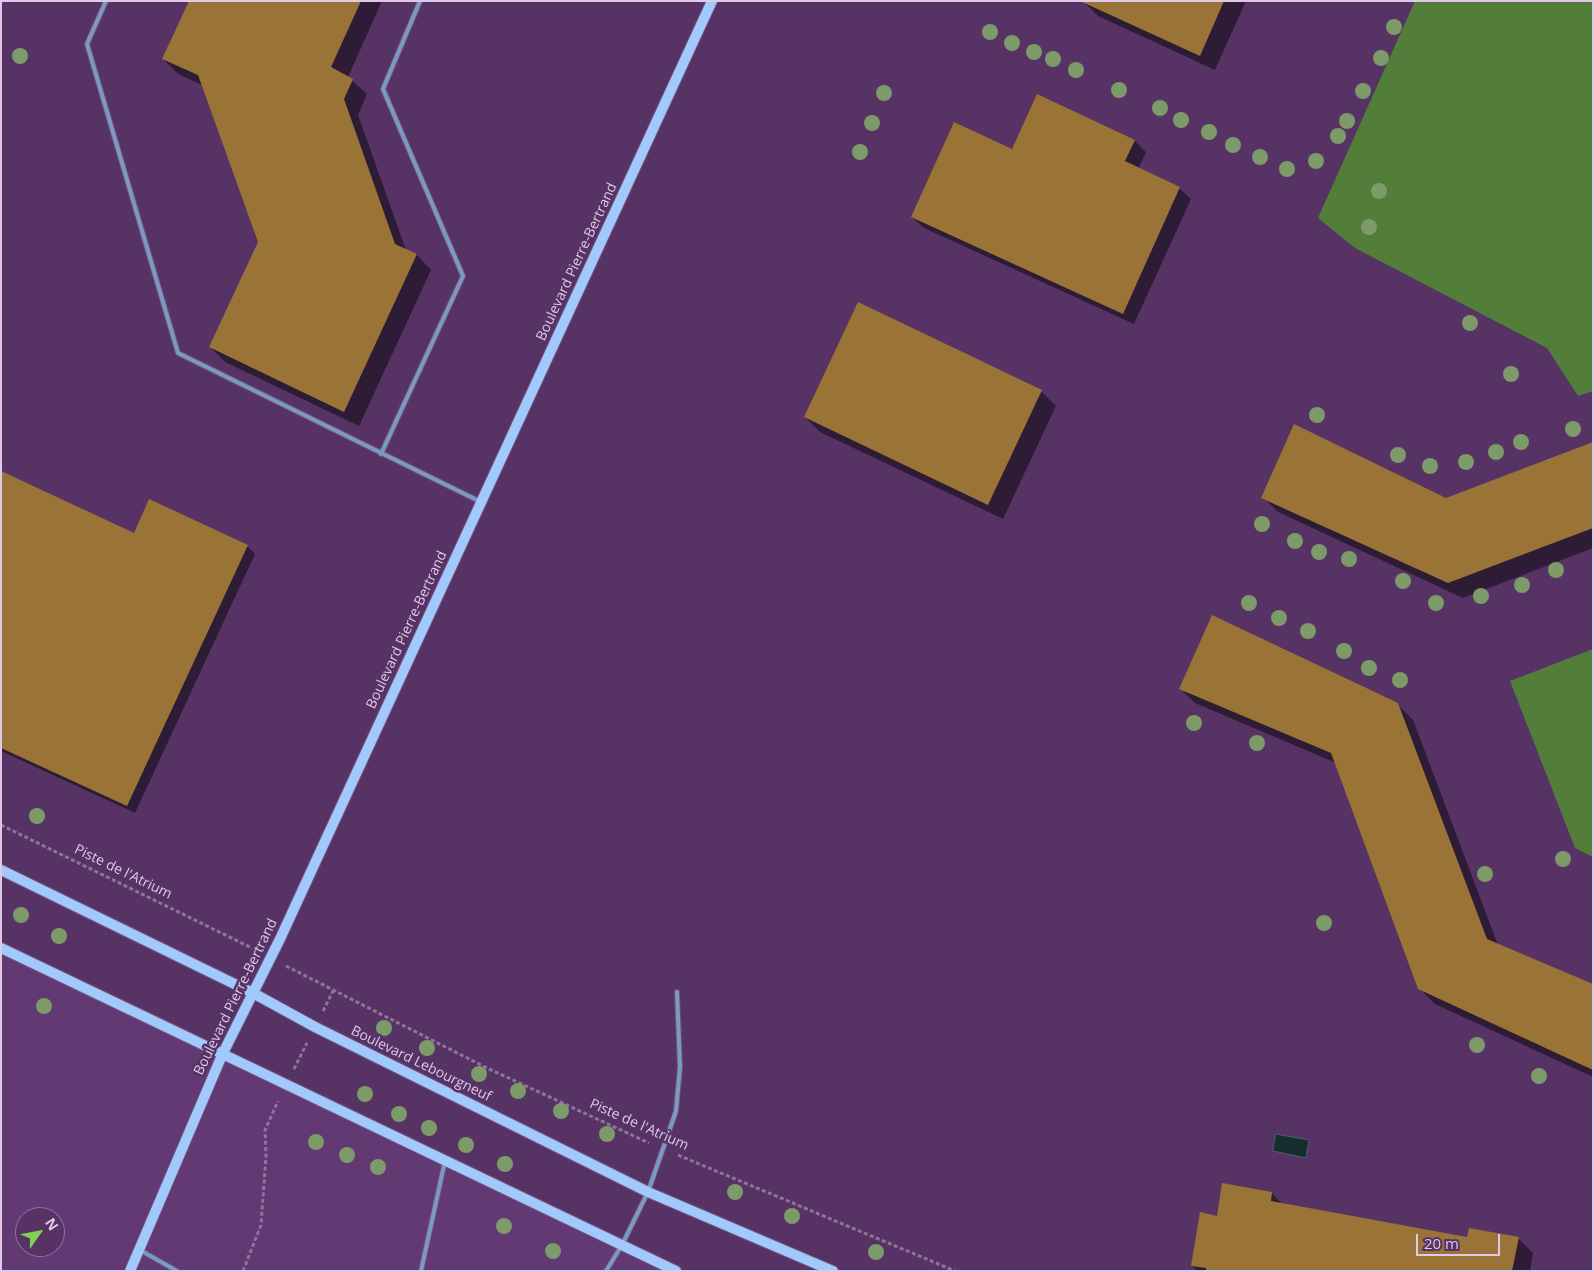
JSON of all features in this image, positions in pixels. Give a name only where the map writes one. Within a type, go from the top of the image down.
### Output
[{"type":"main road","name":"Boulevard Pierre-Bertrand","points":[[130,1271],[223,1052],[253,993],[712,1]]},
{"type":"main road","name":"Boulevard Lebourgneuf","points":[[1,870],[253,993],[323,1031],[648,1192],[833,1271]]},
{"type":"main road","points":[[1,948],[131,1011],[223,1052],[676,1271]]},
{"type":"lane","points":[[106,1],[87,44],[178,353],[481,502]]},
{"type":"lane","points":[[381,454],[463,276],[383,89],[420,1]]},
{"type":"lane","points":[[606,1271],[622,1245],[648,1192],[676,1111],[680,1067],[677,992]]},
{"type":"lane","points":[[421,1271],[446,1160]]},
{"type":"lane","points":[[140,1250],[178,1271]]},
{"type":"path","name":"Piste de l'Atrium","points":[[1,825],[235,939]]},
{"type":"path","name":"Piste de l'Atrium","points":[[321,984],[487,1068],[664,1149],[955,1271]]},
{"type":"path","points":[[326,1005],[333,991]]},
{"type":"path","points":[[243,1271],[261,1225],[266,1156],[265,1130]]},
{"type":"shaded area","points":[[1,946],[676,1271],[1,1271]]},
{"type":"shaded area","points":[[1276,1134],[1309,1140],[1306,1158],[1273,1151]]},
{"type":"green space","points":[[1415,1],[1593,1],[1593,391],[1578,396],[1547,348],[1355,248],[1318,218]]},
{"type":"green space","points":[[1593,649],[1593,857],[1575,848],[1510,681]]},
{"type":"building","points":[[189,1],[361,1],[331,67],[353,79],[344,99],[395,244],[417,254],[344,412],[209,347],[258,242],[198,75],[162,59]]},
{"type":"building","points":[[1080,1],[1224,1],[1200,56]]},
{"type":"building","points":[[1037,94],[1135,140],[1125,161],[1180,187],[1123,314],[911,217],[954,122],[1012,149]]},
{"type":"building","points":[[858,302],[1042,390],[988,505],[804,417]]},
{"type":"building","points":[[1294,424],[1446,498],[1593,442],[1593,528],[1448,583],[1261,498]]},
{"type":"building","points":[[1,471],[134,533],[149,499],[248,545],[127,806],[1,748]]},
{"type":"building","points":[[1212,615],[1398,703],[1487,939],[1593,984],[1593,1070],[1418,989],[1331,753],[1179,689]]},
{"type":"building","points":[[1222,1183],[1272,1192],[1271,1201],[1467,1237],[1469,1228],[1519,1237],[1512,1271],[1206,1271],[1206,1268],[1191,1266],[1200,1212],[1217,1216]]}]
